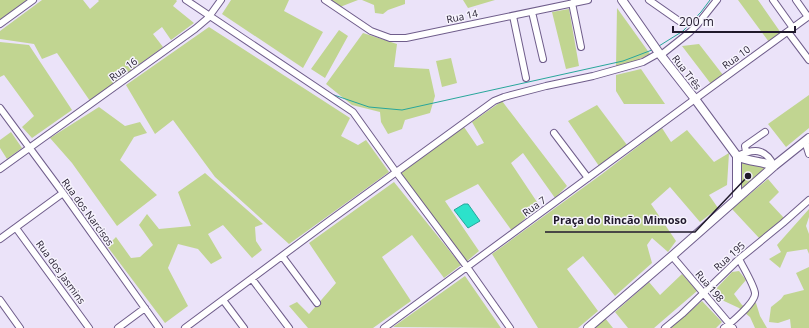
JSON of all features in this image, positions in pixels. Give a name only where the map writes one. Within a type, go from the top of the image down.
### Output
[{"type":"main road","name":"Rua Três","points":[[623,0],[660,54],[737,156]]},
{"type":"main road","points":[[588,328],[807,139]]},
{"type":"main road","points":[[737,156],[742,159],[774,166]]},
{"type":"main road","points":[[737,156],[737,198]]},
{"type":"street","points":[[0,24],[33,0]]},
{"type":"street","points":[[186,0],[286,66],[357,116],[510,328]]},
{"type":"street","name":"Rua 16","points":[[0,169],[189,34],[210,17],[221,0]]},
{"type":"street","name":"Rua 14","points":[[325,0],[371,31],[390,38],[406,38],[588,0]]},
{"type":"street","points":[[649,0],[679,20]]},
{"type":"street","points":[[185,328],[494,101],[546,86],[593,76],[643,62],[660,54],[694,28],[717,0]]},
{"type":"street","points":[[772,0],[809,60]]},
{"type":"street","points":[[796,0],[809,17]]},
{"type":"street","points":[[572,3],[581,47]]},
{"type":"street","points":[[532,12],[543,59]]},
{"type":"street","points":[[512,16],[526,78]]},
{"type":"street","name":"Rua 10","points":[[695,99],[809,17]]},
{"type":"street","name":"Rua 7","points":[[384,328],[695,99]]},
{"type":"street","name":"Rua dos Narcisos","points":[[0,108],[159,328]]},
{"type":"street","points":[[746,152],[745,146],[765,132]]},
{"type":"street","points":[[554,133],[588,178]]},
{"type":"street","points":[[807,139],[809,154]]},
{"type":"street","points":[[737,156],[746,152],[763,152],[770,158],[774,166]]},
{"type":"street","points":[[0,239],[63,194]]},
{"type":"street","name":"Rua 195","points":[[665,328],[739,259],[784,223],[809,200]]},
{"type":"street","name":"Rua dos Jasmins","points":[[16,228],[89,328]]},
{"type":"street","points":[[282,256],[317,303]]},
{"type":"street","name":"Rua 198","points":[[672,256],[729,327]]},
{"type":"street","points":[[729,327],[755,296],[752,284],[739,259]]},
{"type":"street","points":[[252,278],[289,328]]},
{"type":"street","points":[[0,300],[20,328]]},
{"type":"street","points":[[223,300],[244,328]]},
{"type":"street","points":[[118,328],[145,308]]},
{"type":"street","points":[[194,322],[198,328]]},
{"type":"shaded area","points":[[0,0],[27,0],[0,20]]},
{"type":"shaded area","points":[[42,0],[83,0],[90,9],[99,1],[98,0],[176,0],[177,1],[173,6],[194,23],[171,40],[162,27],[153,34],[163,47],[90,101],[57,53],[42,59],[34,44],[0,39],[0,31]]},
{"type":"shaded area","points":[[231,0],[289,0],[284,11],[323,32],[303,68],[222,14]]},
{"type":"shaded area","points":[[330,0],[358,0],[340,7]]},
{"type":"shaded area","points":[[362,0],[405,0],[405,4],[388,10],[383,14],[375,13],[374,5]]},
{"type":"shaded area","points":[[463,0],[495,0],[468,8]]},
{"type":"shaded area","points":[[738,0],[758,0],[781,33],[769,42]]},
{"type":"shaded area","points":[[617,8],[650,54],[633,62],[616,66]]},
{"type":"shaded area","points":[[569,9],[579,66],[566,69],[552,12]]},
{"type":"shaded area","points":[[209,27],[350,118],[341,136],[358,145],[366,140],[389,172],[289,244],[215,177],[173,120],[155,134],[126,85]]},
{"type":"shaded area","points":[[339,30],[348,36],[325,78],[311,69]]},
{"type":"shaded area","points":[[363,33],[397,44],[394,67],[429,69],[435,96],[430,113],[405,120],[402,129],[388,134],[381,122],[380,112],[352,105],[326,84]]},
{"type":"shaded area","points":[[0,42],[29,45],[72,110],[32,138],[22,127],[34,116],[4,75],[0,77]]},
{"type":"shaded area","points":[[699,44],[723,75],[711,84],[682,46]]},
{"type":"shaded area","points":[[451,58],[457,83],[442,87],[436,61]]},
{"type":"shaded area","points":[[641,69],[665,104],[624,104],[616,91],[616,75]]},
{"type":"shaded area","points":[[809,95],[809,128],[786,147],[768,124]]},
{"type":"shaded area","points":[[502,101],[567,186],[555,198],[523,153],[511,163],[539,205],[512,231],[478,184],[445,201],[479,251],[466,262],[400,174],[464,127],[477,146],[484,143],[472,122]]},
{"type":"shaded area","points":[[597,105],[627,145],[599,166],[568,121]]},
{"type":"shaded area","points":[[99,107],[125,126],[140,122],[147,133],[134,137],[120,160],[157,195],[117,226],[72,163],[50,138]]},
{"type":"shaded area","points":[[662,128],[671,142],[687,130],[714,162],[729,153],[727,185],[709,195],[718,208],[700,222],[670,187],[651,204],[676,241],[668,252],[652,238],[647,245],[652,263],[615,296],[583,256],[567,269],[598,311],[578,328],[538,328],[492,254],[602,174]]},
{"type":"shaded area","points":[[11,132],[22,148],[7,159],[0,148],[0,140]]},
{"type":"shaded area","points":[[743,161],[766,166],[766,170],[757,176],[741,193],[739,164]]},
{"type":"shaded area","points":[[205,173],[263,224],[255,227],[256,241],[262,250],[252,258],[223,225],[208,234],[222,258],[211,264],[198,249],[178,244],[168,268],[188,306],[165,323],[107,246],[116,237],[131,258],[140,257],[153,245],[139,225],[147,214],[159,229],[191,226],[178,192]]},
{"type":"shaded area","points":[[768,179],[779,192],[769,202],[784,218],[760,239],[732,209]]},
{"type":"shaded area","points":[[394,182],[461,265],[444,278],[412,235],[382,257],[411,301],[373,328],[308,328],[289,306],[297,302],[309,314],[336,283],[309,243]]},
{"type":"shaded area","points":[[464,204],[468,204],[480,221],[468,228],[454,210]]},
{"type":"shaded area","points":[[809,209],[809,217],[806,226],[809,234],[809,254],[807,249],[787,252],[780,268],[769,259],[781,252],[777,245]]},
{"type":"shaded area","points":[[809,267],[809,328],[791,328],[790,319],[778,323],[769,322],[771,307],[784,295],[804,290],[796,273]]},
{"type":"shaded area","points":[[739,271],[746,280],[734,294],[742,305],[749,309],[752,300],[756,303],[760,316],[767,328],[755,328],[750,317],[739,308],[724,301],[713,292],[732,272]]},
{"type":"shaded area","points":[[682,274],[697,291],[654,328],[628,328],[615,312],[649,282],[660,295]]},
{"type":"shaded area","points":[[465,276],[501,328],[393,327]]},
{"type":"shaded area","points":[[702,301],[722,322],[716,328],[670,328]]},
{"type":"shaded area","points":[[605,318],[613,328],[594,328]]},
{"type":"waterway","points":[[659,46],[683,31],[710,0]]},
{"type":"waterway","points":[[278,58],[331,94],[369,107],[402,110],[623,61],[652,50]]},
{"type":"place","name":"Praça do Rincão Mimoso","points":[[748,176]]}]
